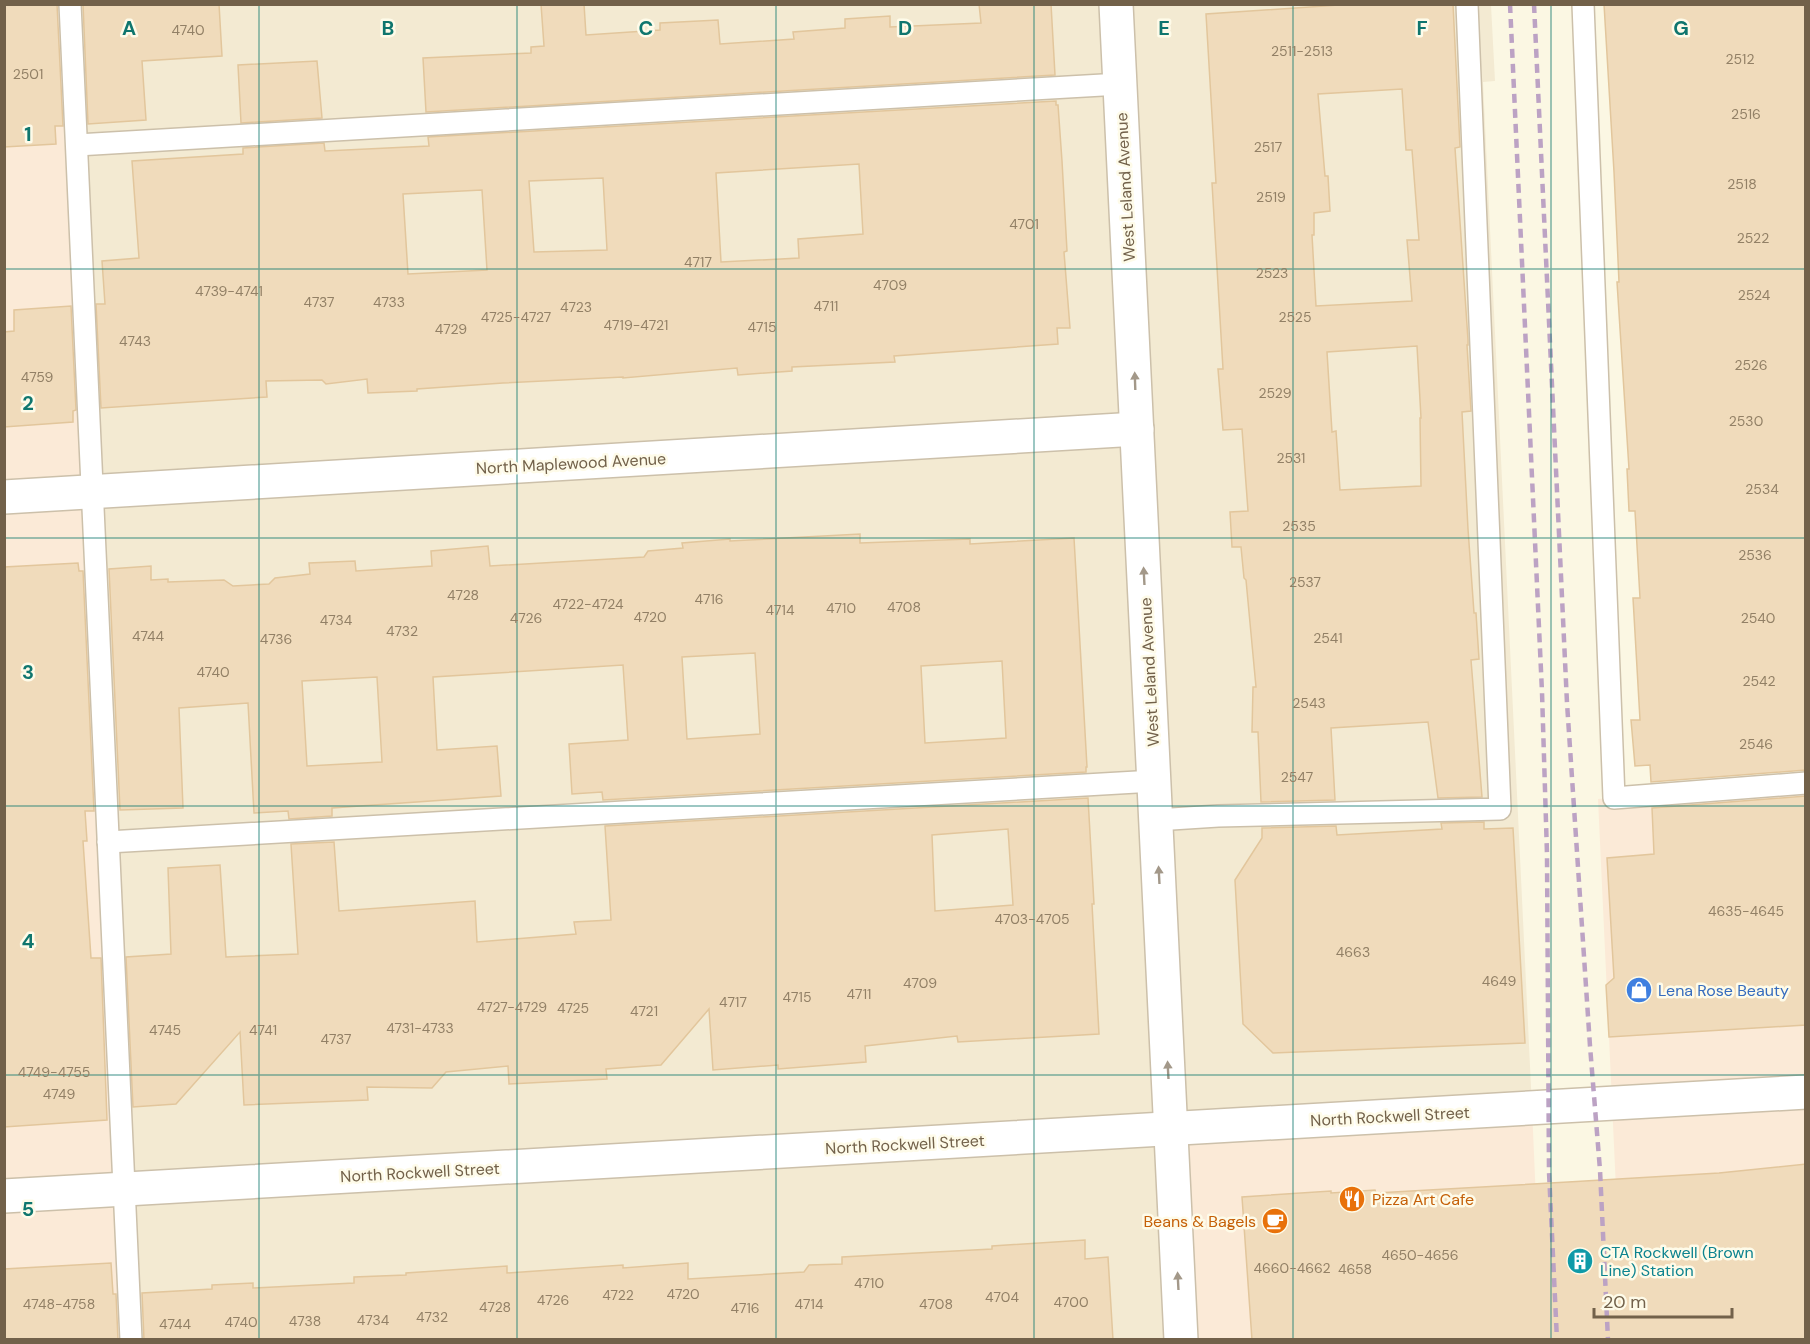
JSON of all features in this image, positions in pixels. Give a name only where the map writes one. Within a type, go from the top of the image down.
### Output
[{"type":"street","name":"West Leland Avenue","points":[[1116,4],[1181,1340]]},
{"type":"street","name":"North Maplewood Avenue","points":[[4,497],[1137,429]]},
{"type":"street","name":"North Rockwell Street","points":[[4,1196],[1806,1092]]},
{"type":"lane","points":[[70,4],[131,1340]]},
{"type":"lane","points":[[1156,820],[1218,816],[1500,809],[1467,4]]},
{"type":"lane","points":[[1583,4],[1614,798],[1806,783]]},
{"type":"lane","points":[[77,145],[1120,84]]},
{"type":"lane","points":[[108,842],[1154,781]]},
{"type":"shaded area","points":[[64,4],[124,1339],[5,1340],[4,5]]},
{"type":"shaded area","points":[[64,5],[1491,5],[1495,81],[1483,82],[1532,1108],[1183,1339],[124,1339]]},
{"type":"shaded area","points":[[1805,786],[1805,1339],[1618,1232],[1598,799]]},
{"type":"shaded area","points":[[1532,1108],[1542,1339],[1183,1339],[1175,1127]]},
{"type":"building","points":[[4,4],[57,4],[63,126],[55,126],[56,144],[4,147]]},
{"type":"building","points":[[83,4],[219,4],[222,56],[142,61],[146,120],[88,124]]},
{"type":"building","points":[[541,4],[584,4],[586,35],[660,30],[660,23],[718,20],[720,44],[794,39],[793,32],[845,28],[845,19],[890,16],[890,27],[981,23],[979,4],[1051,4],[1055,75],[426,112],[423,58],[531,53],[531,47],[544,46]]},
{"type":"building","points":[[1353,4],[1453,4],[1460,147],[1455,148],[1471,411],[1462,412],[1468,529],[1479,659],[1471,660],[1482,797],[1438,798],[1428,722],[1331,728],[1335,800],[1261,802],[1258,732],[1252,732],[1253,687],[1256,687],[1246,580],[1241,547],[1232,547],[1230,512],[1248,511],[1242,429],[1223,430],[1218,369],[1223,369],[1212,183],[1216,183],[1206,14]],"holes":[[[1402,89],[1406,150],[1412,150],[1419,240],[1407,240],[1412,301],[1316,306],[1312,235],[1314,235],[1314,213],[1330,211],[1318,94]],[[1417,346],[1421,418],[1421,486],[1340,490],[1336,431],[1332,432],[1327,352]]]},
{"type":"building","points":[[1604,4],[1806,4],[1806,770],[1651,782],[1650,765],[1635,766],[1631,720],[1640,720],[1633,598],[1640,598],[1635,511],[1629,511],[1627,469],[1629,469],[1617,282],[1619,282],[1614,172]]},
{"type":"building","points":[[317,61],[322,118],[241,123],[238,65]]},
{"type":"building","points":[[1056,101],[1062,161],[1067,251],[1064,252],[1070,328],[1057,328],[1058,344],[894,356],[895,362],[792,367],[792,371],[738,375],[737,368],[623,378],[503,383],[368,393],[367,379],[326,384],[322,380],[266,381],[267,397],[101,408],[96,304],[105,304],[102,261],[139,258],[132,161],[243,154],[243,148],[324,143],[325,151],[429,146],[428,137]],"holes":[[[859,164],[863,234],[798,239],[799,258],[721,262],[716,173]],[[603,178],[607,250],[534,252],[529,181]],[[482,190],[487,270],[408,274],[403,194]]]},
{"type":"building","points":[[71,306],[76,410],[73,411],[73,422],[4,427],[4,332],[14,331],[14,310]]},
{"type":"building","points":[[860,534],[860,543],[970,539],[970,544],[1074,538],[1086,772],[603,800],[602,792],[572,794],[569,744],[628,740],[623,665],[433,677],[437,750],[497,746],[501,796],[332,808],[332,816],[289,819],[288,811],[254,813],[248,703],[179,708],[183,808],[120,810],[109,569],[151,566],[151,580],[168,579],[168,582],[224,580],[233,586],[269,584],[275,578],[310,574],[309,563],[355,561],[356,571],[432,566],[431,551],[488,546],[490,566],[644,557],[648,551],[683,548],[682,543],[730,539],[730,541]],"holes":[[[755,653],[760,734],[687,739],[682,657]],[[1002,661],[1006,738],[925,743],[921,666]],[[377,677],[382,762],[307,766],[302,681]]]},
{"type":"building","points":[[78,563],[79,571],[83,571],[94,811],[85,811],[87,841],[83,841],[91,958],[101,958],[107,1120],[4,1127],[4,567]]},
{"type":"building","points":[[1806,796],[1806,1025],[1609,1037],[1606,985],[1614,978],[1607,858],[1654,854],[1652,808]]},
{"type":"building","points":[[1088,798],[1099,1034],[958,1042],[957,1036],[865,1046],[866,1062],[778,1069],[778,1065],[713,1070],[709,1009],[661,1065],[606,1069],[607,1079],[509,1084],[508,1066],[446,1072],[432,1088],[367,1087],[368,1100],[244,1105],[240,1032],[176,1104],[133,1107],[126,957],[171,954],[168,868],[220,865],[226,957],[298,954],[291,844],[334,842],[339,911],[475,901],[477,942],[576,934],[574,922],[611,920],[605,826]],"holes":[[[1008,829],[1013,905],[935,911],[932,835]]]},
{"type":"building","points":[[1484,822],[1484,829],[1513,828],[1525,1043],[1273,1053],[1243,1024],[1235,880],[1262,838],[1262,828],[1336,826],[1337,835],[1442,829],[1441,823]]},
{"type":"building","points":[[1806,1164],[1806,1340],[1252,1340],[1242,1197],[1331,1191],[1331,1193],[1375,1190],[1376,1193],[1568,1182],[1719,1173]]},
{"type":"building","points":[[1085,1240],[1085,1259],[1108,1257],[1113,1340],[144,1340],[142,1293],[212,1289],[212,1285],[253,1283],[253,1288],[354,1283],[354,1277],[507,1266],[507,1273],[688,1263],[688,1279],[804,1272],[809,1265],[842,1264],[842,1257],[992,1249],[992,1246]]},
{"type":"building","points":[[111,1263],[113,1294],[116,1294],[118,1340],[4,1340],[4,1269]]},
{"type":"railway","points":[[1510,4],[1542,692],[1547,854],[1549,1172],[1557,1340]]},
{"type":"railway","points":[[1534,4],[1567,703],[1600,1170],[1608,1340]]},
{"type":"place","name":"Lena Rose Beauty","points":[[1639,990]]},
{"type":"place","name":"Pizza Art Cafe","points":[[1352,1199]]},
{"type":"place","name":"Beans & Bagels","points":[[1275,1221]]},
{"type":"place","name":"CTA Rockwell (Brown Line) Station","points":[[1580,1261]]}]
